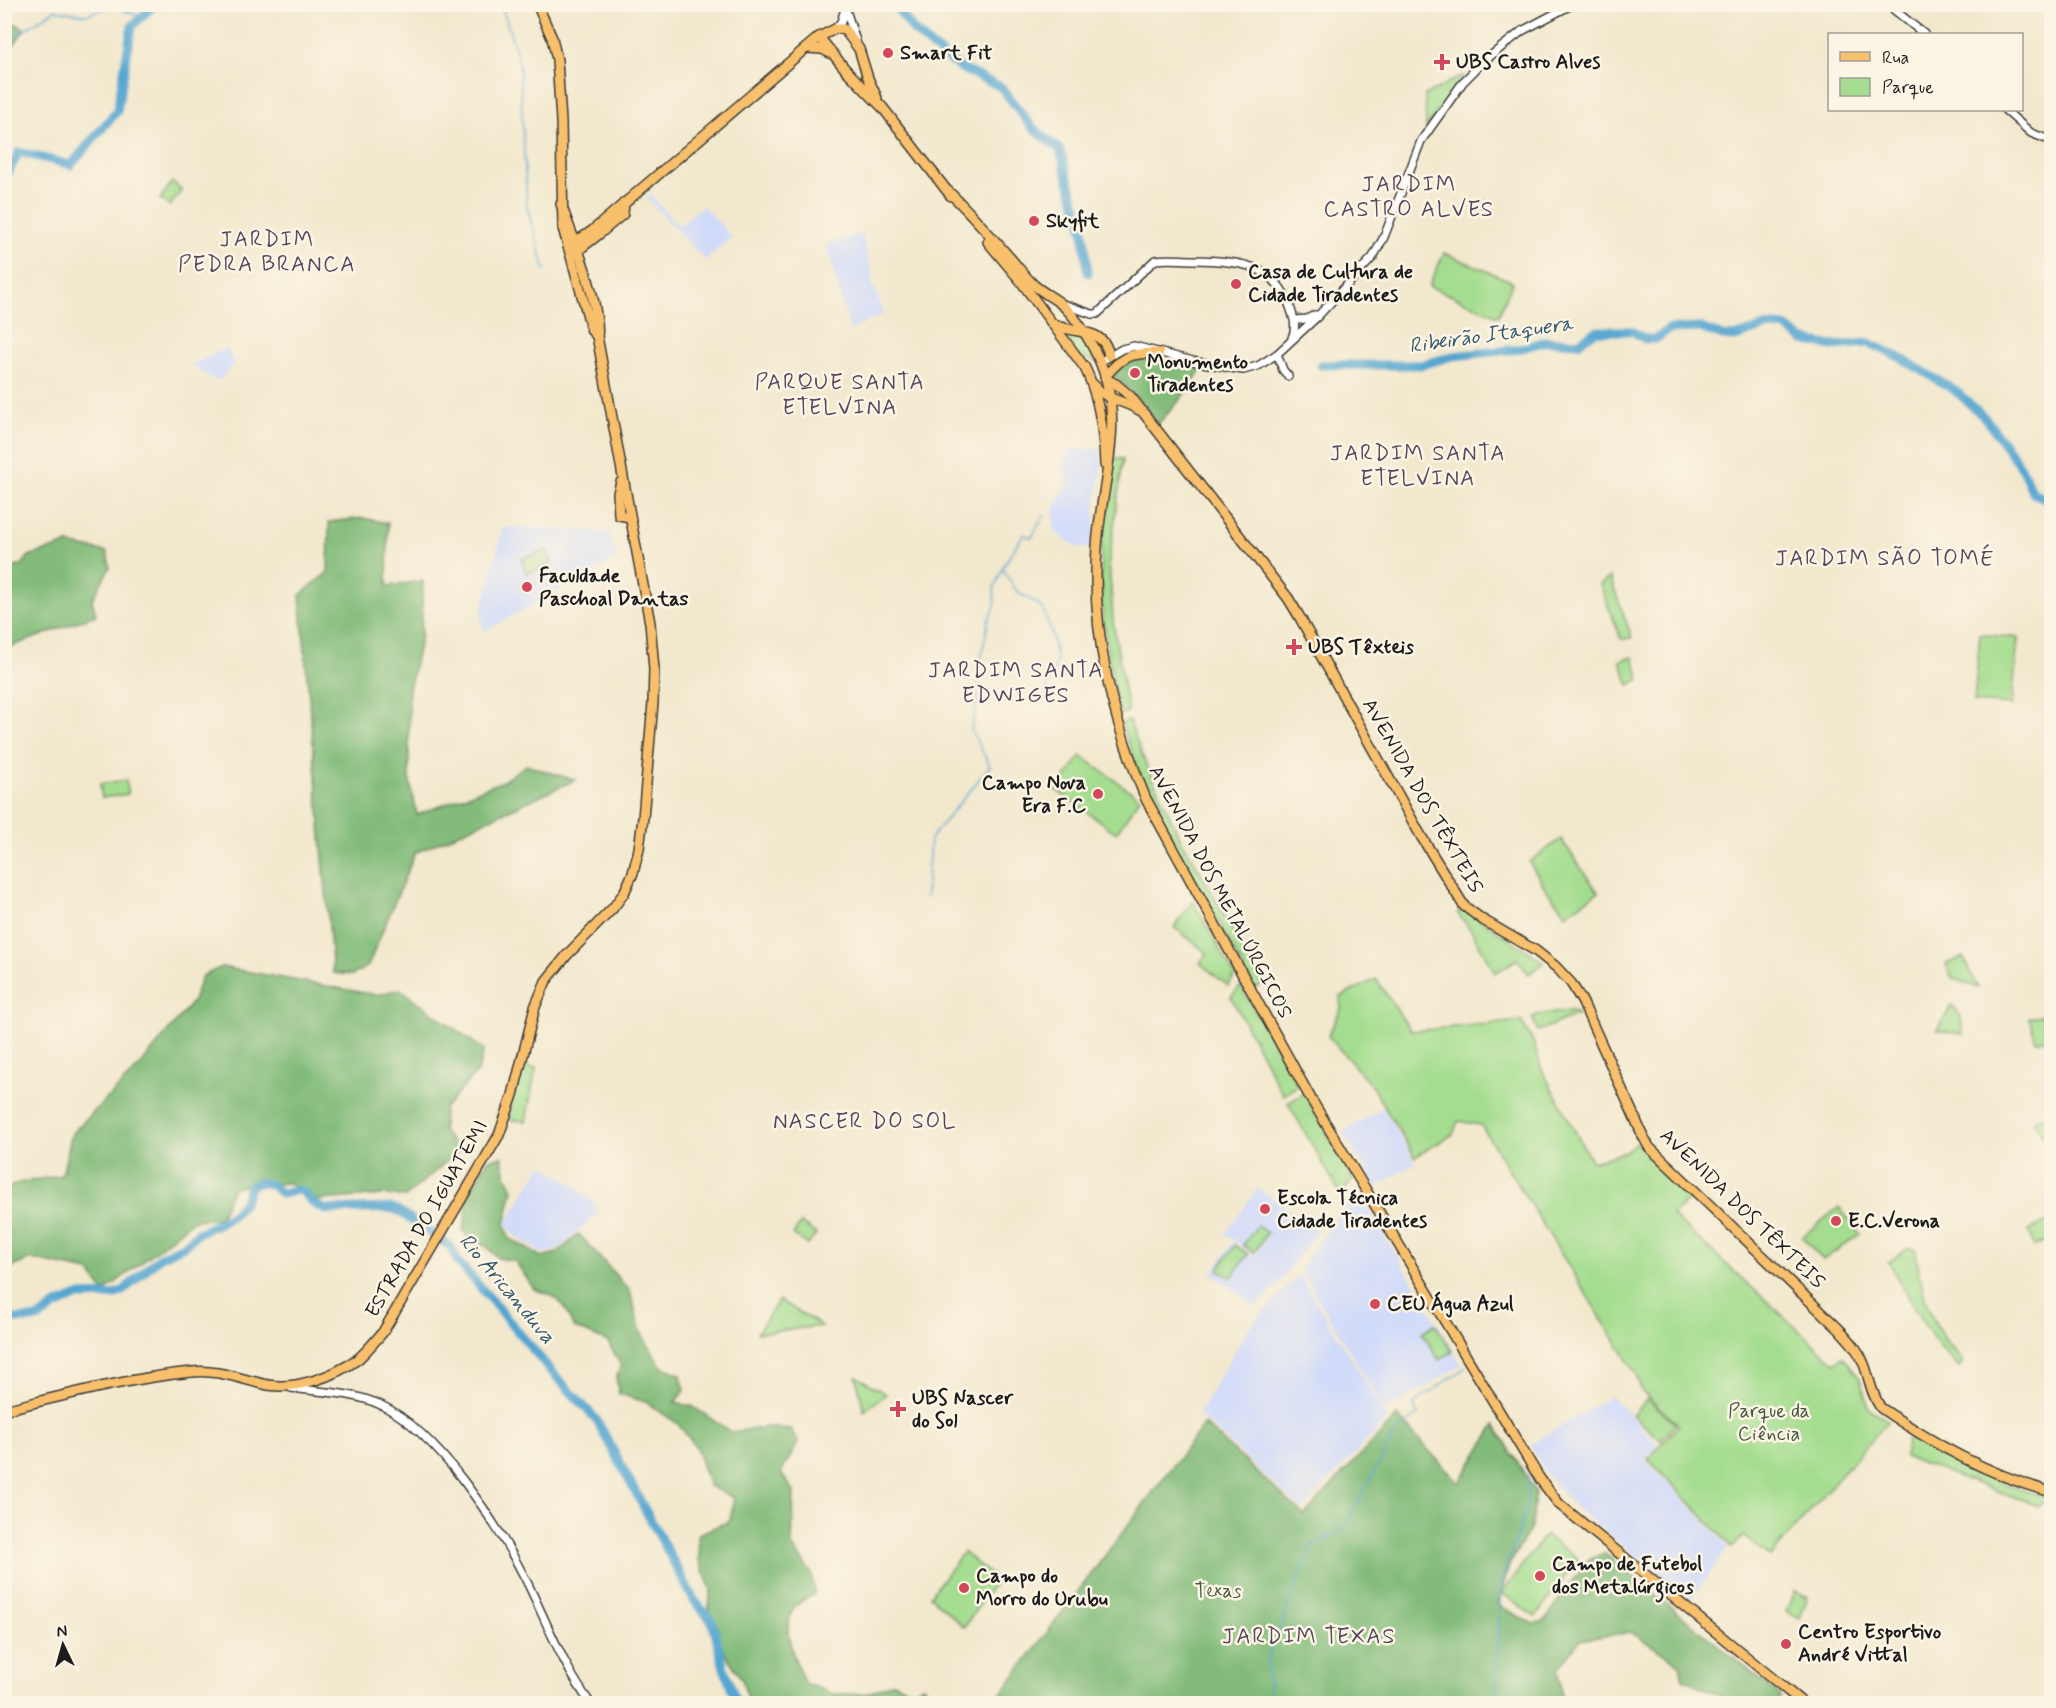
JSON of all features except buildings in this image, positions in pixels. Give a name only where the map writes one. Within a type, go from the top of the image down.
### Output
[{"type":"main road","name":"ESTRADA DO IGUATEMI","points":[[4,1410],[84,1391],[192,1372],[212,1372],[277,1386],[294,1385],[318,1379],[344,1367],[365,1353],[382,1332],[484,1163],[505,1123],[535,1007],[546,981],[558,964],[616,904],[624,892],[636,863],[643,818],[654,703],[650,623],[586,272],[563,228],[561,121],[557,60],[552,38],[537,4]]},
{"type":"main road","points":[[573,251],[624,203],[806,48],[819,37],[835,29],[844,29],[860,54],[871,87],[883,108]]},
{"type":"main road","points":[[819,37],[846,70],[883,108],[948,191]]},
{"type":"main road","points":[[806,48],[822,49],[836,57]]},
{"type":"main road","points":[[846,70],[857,65],[860,54]]},
{"type":"main road","name":"AVENIDA DOS METALÚRGICOS","points":[[948,191],[1034,284],[1060,303],[1083,332],[1100,362],[1110,399],[1111,452],[1105,480],[1097,546],[1098,623],[1102,657],[1115,715],[1131,764],[1146,799],[1311,1099],[1540,1479],[1558,1504],[1804,1704]]},
{"type":"main road","name":"AVENIDA DOS METALÚRGICOS","points":[[948,191],[958,207],[1020,280],[1079,359],[1093,383],[1104,449],[1105,480]]},
{"type":"main road","points":[[573,251],[622,214],[624,203]]},
{"type":"main road","name":"ESTRADA DO IGUATEMI","points":[[561,204],[569,228],[580,284],[596,332]]},
{"type":"main road","points":[[569,228],[592,231]]},
{"type":"main road","points":[[1060,303],[1051,313],[1051,322],[1103,340],[1108,346],[1109,356]]},
{"type":"main road","points":[[1105,378],[1115,364],[1124,357],[1138,353],[1159,352]]},
{"type":"main road","points":[[1079,359],[1100,362]]},
{"type":"main road","name":"AVENIDA DOS TÊXTEIS","points":[[1105,378],[1124,390],[1145,415],[1288,598],[1420,836],[1464,906],[1483,920],[1536,951],[1571,983],[1582,1001],[1649,1147],[1839,1329],[1857,1349],[1875,1399],[1881,1408],[1941,1446],[1988,1470],[2052,1491]]},
{"type":"main road","points":[[1093,383],[1099,392],[1110,399]]},
{"type":"main road","name":"AVENIDA DOS TÊXTEIS","points":[[1110,399],[1132,406],[1145,415]]},
{"type":"street","points":[[1100,362],[1122,349],[1134,346],[1197,362],[1243,370],[1258,366],[1277,354],[1323,311],[1373,257],[1384,237],[1421,141],[1463,82],[1484,61],[1522,31],[1573,4]]},
{"type":"street","points":[[1887,4],[1923,33]]},
{"type":"street","points":[[835,29],[841,22],[844,7]]},
{"type":"street","points":[[844,7],[860,54]]},
{"type":"street","points":[[2006,111],[2031,133],[2052,141]]},
{"type":"street","points":[[1060,303],[1097,314],[1155,260],[1225,261],[1259,269],[1268,274],[1286,294],[1295,320],[1292,339]]},
{"type":"street","points":[[1295,320],[1306,319],[1323,311]]},
{"type":"street","points":[[1277,354],[1288,376]]},
{"type":"street","points":[[277,1386],[350,1396],[381,1405],[414,1427],[445,1458],[508,1548],[578,1684],[591,1704]]},
{"type":"shaded area","points":[[651,195],[678,226],[703,206],[732,237],[705,260],[646,197]]},
{"type":"shaded area","points":[[862,234],[874,283],[871,285],[875,288],[883,314],[850,330],[826,244]]},
{"type":"shaded area","points":[[227,348],[234,364],[219,380],[211,378],[191,365]]},
{"type":"shaded area","points":[[1069,449],[1099,449],[1100,452],[1102,463],[1096,500],[1093,547],[1079,548],[1054,530],[1054,510],[1068,481],[1064,467]]},
{"type":"shaded area","name":"Faculdade Paschoal Dantas","points":[[503,527],[610,532],[616,559],[483,632],[481,614]]},
{"type":"shaded area","points":[[1383,1108],[1416,1163],[1376,1187],[1343,1132]]},
{"type":"shaded area","points":[[542,1164],[574,1185],[596,1205],[594,1207],[600,1212],[557,1250],[541,1253],[514,1235],[507,1226],[507,1222]]},
{"type":"shaded area","points":[[1258,1188],[1317,1230],[1278,1285],[1255,1307],[1211,1273],[1233,1242],[1254,1257],[1268,1238],[1254,1255],[1225,1234]]},
{"type":"shaded area","points":[[1358,1190],[1462,1365],[1385,1410],[1300,1268]]},
{"type":"shaded area","points":[[1299,1274],[1388,1418],[1302,1510],[1198,1414],[1247,1330]]},
{"type":"shaded area","points":[[1611,1396],[1659,1445],[1645,1459],[1729,1547],[1691,1600],[1578,1510],[1545,1473],[1530,1445]]},
{"type":"green space","points":[[5,18],[25,29],[5,57]]},
{"type":"green space","points":[[1464,75],[1426,128],[1425,95]]},
{"type":"green space","points":[[172,182],[182,190],[170,206],[160,199]]},
{"type":"green space","points":[[1444,253],[1513,282],[1498,316],[1429,286]]},
{"type":"green space","points":[[1069,333],[1083,336],[1096,362],[1078,356],[1065,340]]},
{"type":"green space","points":[[1144,356],[1202,369],[1179,401],[1158,424],[1138,399],[1114,376],[1114,369],[1124,361]]},
{"type":"green space","points":[[1113,458],[1123,459],[1109,561],[1113,621],[1128,712],[1120,714],[1106,645],[1101,574],[1103,526]]},
{"type":"green space","points":[[363,518],[388,523],[387,586],[423,581],[421,636],[409,689],[409,777],[417,815],[503,781],[526,765],[575,780],[415,853],[368,966],[353,975],[333,973],[300,595],[328,572],[329,522]]},
{"type":"green space","points":[[68,544],[107,552],[110,567],[92,600],[96,615],[5,649],[5,570],[22,565],[29,556]]},
{"type":"green space","points":[[547,550],[552,564],[526,573],[521,559]]},
{"type":"green space","points":[[1610,577],[1632,638],[1621,639],[1600,585]]},
{"type":"green space","points":[[1980,634],[2018,638],[2012,705],[1974,702]]},
{"type":"green space","points":[[1633,657],[1640,679],[1629,685],[1620,661]]},
{"type":"green space","points":[[1129,721],[1147,767],[1185,848],[1263,984],[1255,989],[1145,787],[1121,723]]},
{"type":"green space","name":"Campo Nova Era F.C","points":[[1081,756],[1140,798],[1116,833],[1056,790]]},
{"type":"green space","points":[[126,780],[128,794],[102,798],[100,784]]},
{"type":"green space","points":[[1561,839],[1598,892],[1566,914],[1546,889],[1529,862]]},
{"type":"green space","points":[[1193,901],[1235,976],[1228,986],[1200,963],[1207,953],[1174,927]]},
{"type":"green space","points":[[1463,908],[1544,962],[1529,974],[1517,959],[1495,973],[1471,930],[1457,913]]},
{"type":"green space","points":[[1963,957],[1978,988],[1952,978],[1946,964]]},
{"type":"green space","points":[[222,967],[376,995],[400,989],[484,1050],[478,1071],[444,1109],[443,1131],[459,1151],[405,1197],[382,1195],[310,1201],[289,1183],[233,1187],[220,1218],[194,1220],[104,1292],[89,1271],[31,1259],[10,1268],[5,1284],[5,1189],[19,1183],[62,1175],[72,1133],[139,1067],[193,1001],[202,976]]},
{"type":"green space","name":"Parque da Ciência","points":[[1376,979],[1411,1031],[1521,1021],[1534,1043],[1542,1070],[1592,1162],[1625,1152],[1637,1142],[1692,1197],[1672,1215],[1835,1363],[1843,1357],[1859,1376],[1869,1408],[1888,1421],[1770,1557],[1744,1536],[1732,1547],[1648,1459],[1679,1425],[1642,1392],[1636,1374],[1481,1125],[1458,1121],[1453,1134],[1415,1157],[1371,1085],[1328,1036],[1341,1009],[1340,997]]},
{"type":"green space","points":[[1241,986],[1298,1086],[1283,1095],[1231,997]]},
{"type":"green space","points":[[1952,1005],[1961,1017],[1963,1034],[1937,1030]]},
{"type":"green space","points":[[1571,1011],[1578,1014],[1538,1031],[1532,1018],[1537,1015]]},
{"type":"green space","points":[[2041,1015],[2048,1038],[2036,1041],[2029,1018]]},
{"type":"green space","points":[[522,1066],[536,1068],[526,1121],[507,1120]]},
{"type":"green space","points":[[1304,1093],[1353,1179],[1341,1195],[1288,1103]]},
{"type":"green space","points":[[2051,1113],[2051,1148],[2033,1121]]},
{"type":"green space","points":[[502,1156],[505,1173],[513,1189],[505,1225],[509,1238],[541,1257],[557,1253],[579,1234],[630,1291],[641,1333],[661,1366],[680,1374],[685,1390],[674,1403],[692,1406],[731,1432],[768,1427],[791,1429],[798,1443],[781,1473],[794,1492],[792,1546],[811,1573],[815,1594],[798,1604],[789,1622],[790,1642],[804,1683],[833,1694],[865,1694],[894,1682],[912,1691],[923,1686],[937,1703],[748,1703],[743,1681],[723,1650],[708,1614],[711,1590],[699,1560],[698,1534],[730,1521],[734,1498],[709,1486],[696,1447],[678,1424],[646,1402],[619,1394],[616,1378],[621,1366],[608,1342],[573,1327],[564,1306],[551,1295],[534,1289],[515,1261],[498,1258],[486,1246],[470,1243],[463,1230],[467,1196],[488,1160]]},
{"type":"green space","name":"E.C.Verona","points":[[1839,1207],[1860,1234],[1823,1260],[1802,1237]]},
{"type":"green space","points":[[2050,1221],[2051,1239],[2034,1246],[2029,1230]]},
{"type":"green space","points":[[801,1223],[816,1234],[808,1245],[793,1234]]},
{"type":"green space","points":[[1257,1226],[1267,1233],[1254,1253],[1243,1245]]},
{"type":"green space","points":[[1235,1245],[1248,1254],[1231,1278],[1218,1269]]},
{"type":"green space","points":[[1908,1248],[1915,1249],[1925,1297],[1934,1322],[1951,1348],[1964,1362],[1959,1367],[1929,1332],[1889,1262]]},
{"type":"green space","points":[[779,1300],[822,1326],[757,1333]]},
{"type":"green space","points":[[1435,1324],[1452,1352],[1439,1360],[1422,1332]]},
{"type":"green space","points":[[856,1376],[886,1394],[864,1411]]},
{"type":"green space","points":[[1647,1399],[1676,1424],[1661,1440],[1632,1415]]},
{"type":"green space","name":"Texas","points":[[1397,1416],[1459,1483],[1495,1425],[1535,1491],[1532,1526],[1509,1565],[1498,1605],[1533,1624],[1545,1621],[1588,1560],[1604,1553],[1782,1697],[1773,1703],[1733,1703],[1683,1679],[1680,1664],[1631,1632],[1580,1640],[1558,1669],[1563,1703],[994,1703],[1204,1424],[1304,1515]]},
{"type":"green space","points":[[1908,1434],[1977,1472],[2013,1487],[2051,1498],[2051,1505],[2042,1502],[2039,1506],[1904,1457]]},
{"type":"green space","name":"Campo de Futebol dos Metalúrgicos","points":[[1545,1535],[1578,1559],[1535,1617],[1502,1593]]},
{"type":"green space","name":"Campo do Morro do Urubu","points":[[963,1552],[997,1580],[964,1627],[930,1596]]},
{"type":"green space","points":[[1794,1591],[1808,1597],[1800,1618],[1786,1612]]},
{"type":"waterway","points":[[4,181],[19,152],[71,165],[117,111],[132,26],[156,4]]},
{"type":"waterway","points":[[501,4],[519,60],[527,207],[545,270]]},
{"type":"waterway","name":"Ribeirão Itaquera","points":[[894,4],[914,31],[930,45],[960,68],[1001,87],[1032,127],[1060,150],[1083,230],[1088,273]]},
{"type":"waterway","points":[[4,36],[12,38],[55,10],[86,15],[112,6],[142,17]]},
{"type":"waterway","name":"Ribeirão Itaquera","points":[[1321,365],[1421,365],[1453,356],[1519,349],[1546,341],[1578,343],[1596,331],[1632,331],[1645,339],[1656,339],[1669,329],[1700,328],[1723,336],[1735,337],[1764,327],[1786,327],[1803,340],[1832,346],[1869,343],[1899,357],[1956,391],[1986,419],[2021,467],[2033,493],[2052,501]]},
{"type":"waterway","points":[[926,897],[930,839],[990,766],[971,730],[978,697],[979,669],[989,618],[995,607],[994,588],[1005,563],[1023,535],[1032,537],[1044,515]]},
{"type":"waterway","points":[[1003,568],[1019,593],[1038,604],[1043,610],[1051,630],[1057,661],[1042,703]]},
{"type":"waterway","name":"Rio Aricanduva","points":[[4,1319],[33,1319],[78,1296],[113,1295],[123,1291],[160,1257],[184,1246],[198,1233],[234,1214],[243,1204],[251,1185],[256,1183],[268,1184],[282,1194],[298,1190],[314,1204],[326,1210],[391,1208],[397,1210],[451,1247],[458,1262],[551,1371],[596,1419],[694,1600],[712,1621],[724,1668],[737,1704]]},
{"type":"waterway","points":[[1270,1704],[1267,1660],[1312,1545],[1343,1530],[1396,1431],[1418,1415],[1413,1404],[1466,1367]]},
{"type":"waterway","points":[[1501,1704],[1496,1683],[1501,1583],[1527,1507],[1529,1469]]},
{"type":"place","name":"Smart Fit","points":[[888,53]]},
{"type":"place","name":"UBS Castro Alves","points":[[1442,62]]},
{"type":"place","name":"Skyfit","points":[[1034,221]]},
{"type":"place","name":"Casa de Cultura de Cidade Tiradentes","points":[[1236,284]]},
{"type":"place","name":"Monumento Tiradentes","points":[[1135,373]]},
{"type":"place","name":"Faculdade Paschoal Dantas","points":[[527,587]]},
{"type":"place","name":"UBS Têxteis","points":[[1294,647]]},
{"type":"place","name":"Campo Nova Era F.C","points":[[1098,794]]},
{"type":"place","name":"Escola Técnica Cidade Tiradentes","points":[[1265,1209]]},
{"type":"place","name":"E.C.Verona","points":[[1836,1221]]},
{"type":"place","name":"CEU Água Azul","points":[[1375,1304]]},
{"type":"place","name":"UBS Nascer do Sol","points":[[898,1409]]},
{"type":"place","name":"Campo de Futebol dos Metalúrgicos","points":[[1540,1576]]},
{"type":"place","name":"Campo do Morro do Urubu","points":[[964,1588]]},
{"type":"place","name":"Centro Esportivo André Vittal","points":[[1786,1644]]},
{"type":"district","name":"JARDIM CASTRO ALVES","points":[[1409,198]]},
{"type":"district","name":"JARDIM PEDRA BRANCA","points":[[267,252]]},
{"type":"district","name":"PARQUE SANTA ETELVINA","points":[[840,396]]},
{"type":"district","name":"JARDIM SANTA ETELVINA","points":[[1418,467]]},
{"type":"district","name":"JARDIM SÃO TOMÉ","points":[[1885,559]]},
{"type":"district","name":"JARDIM SANTA EDWIGES","points":[[1016,684]]},
{"type":"district","name":"NASCER DO SOL","points":[[865,1122]]},
{"type":"district","name":"JARDIM TEXAS","points":[[1309,1637]]}]
